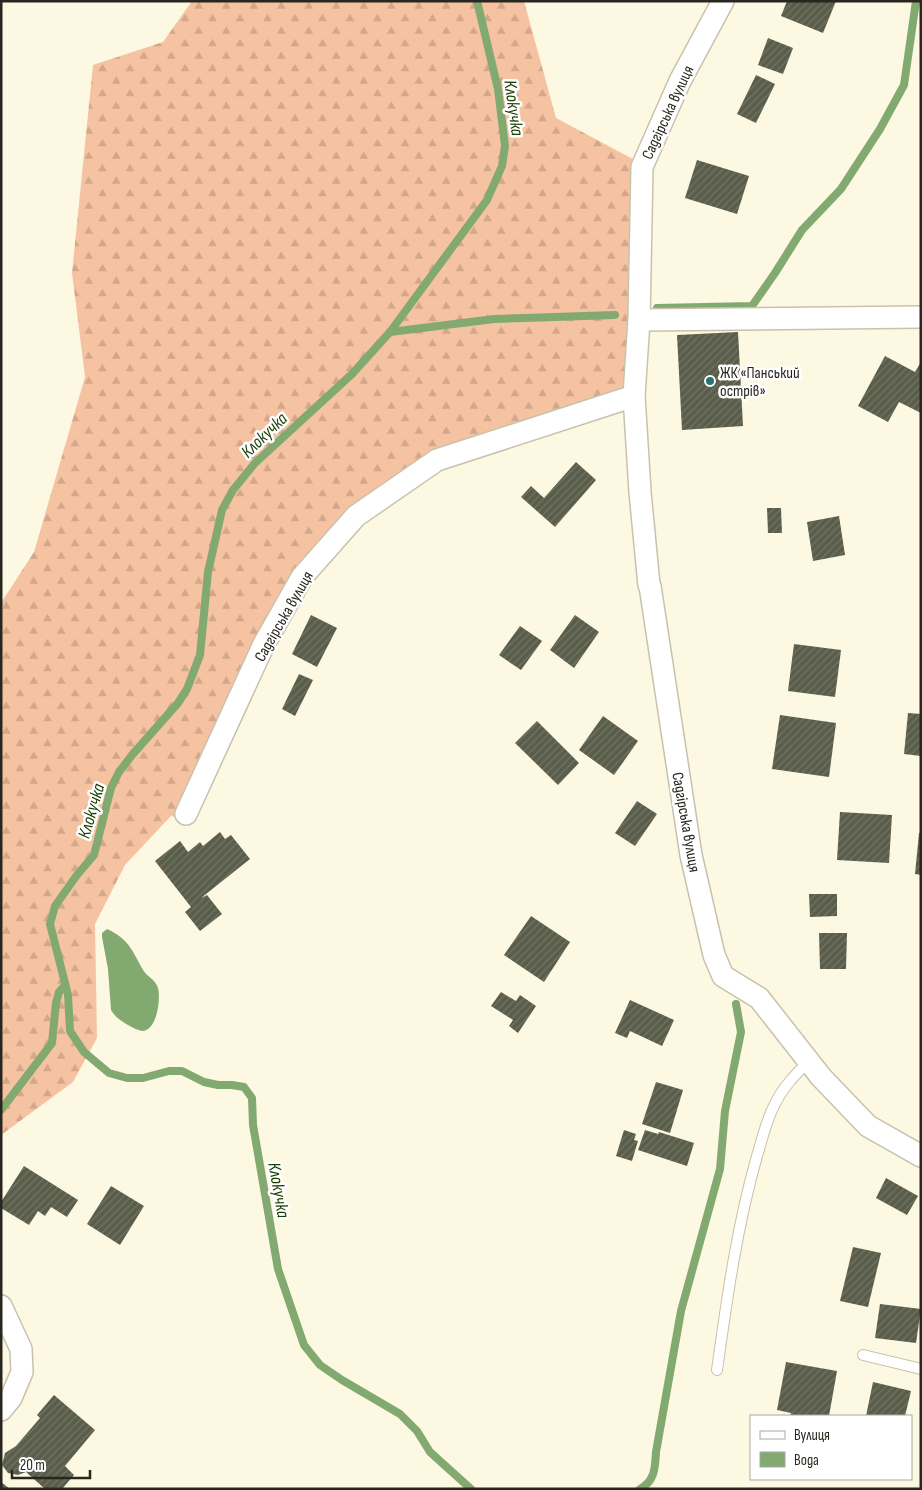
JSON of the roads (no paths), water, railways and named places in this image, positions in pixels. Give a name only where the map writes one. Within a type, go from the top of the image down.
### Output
[{"type":"street","name":"Садгірська вулиця","points":[[723,1],[680,81],[642,167],[639,320],[634,396],[640,492],[649,585],[691,854],[714,955],[723,976],[759,998],[821,1077],[868,1126],[921,1156]]},
{"type":"street","points":[[639,320],[921,317]]},
{"type":"street","name":"Садгірська вулиця","points":[[186,814],[264,644],[302,577],[356,516],[437,460],[634,396]]},
{"type":"street","points":[[1,1306],[22,1349],[22,1372],[11,1398],[1,1410]]},
{"type":"lane","points":[[717,1370],[737,1241],[750,1182],[766,1126],[773,1106],[786,1085],[808,1061]]},
{"type":"lane","points":[[863,1355],[921,1369]]},
{"type":"water","points":[[107,929],[124,940],[144,971],[158,988],[157,1014],[147,1030],[142,1031],[128,1025],[118,1019],[111,1010],[108,969],[102,937],[102,933]]},
{"type":"waterway","name":"Клокучка","points":[[471,1489],[430,1452],[417,1431],[400,1414],[320,1365],[304,1345],[278,1269],[253,1125],[252,1098],[244,1087],[204,1082],[182,1071],[169,1071],[143,1078],[127,1078],[109,1073],[84,1052],[70,1031],[68,995],[50,924],[55,906],[94,855],[111,788],[119,772],[178,703],[187,689],[200,655],[208,572],[222,510],[233,490],[255,463],[352,374],[390,332],[487,200],[502,166],[505,146],[498,89],[477,1]]},
{"type":"waterway","points":[[657,308],[752,306],[802,230],[841,189],[880,129],[904,85],[916,1]]},
{"type":"waterway","points":[[390,332],[494,319],[615,315]]},
{"type":"waterway","points":[[1,1110],[52,1043],[56,1003],[59,992],[65,985]]},
{"type":"waterway","points":[[640,1489],[649,1482],[653,1474],[681,1311],[720,1169],[725,1111],[741,1032],[736,1004]]},
{"type":"place","name":"ЖК «Панський острів»","points":[[710,381]]}]
